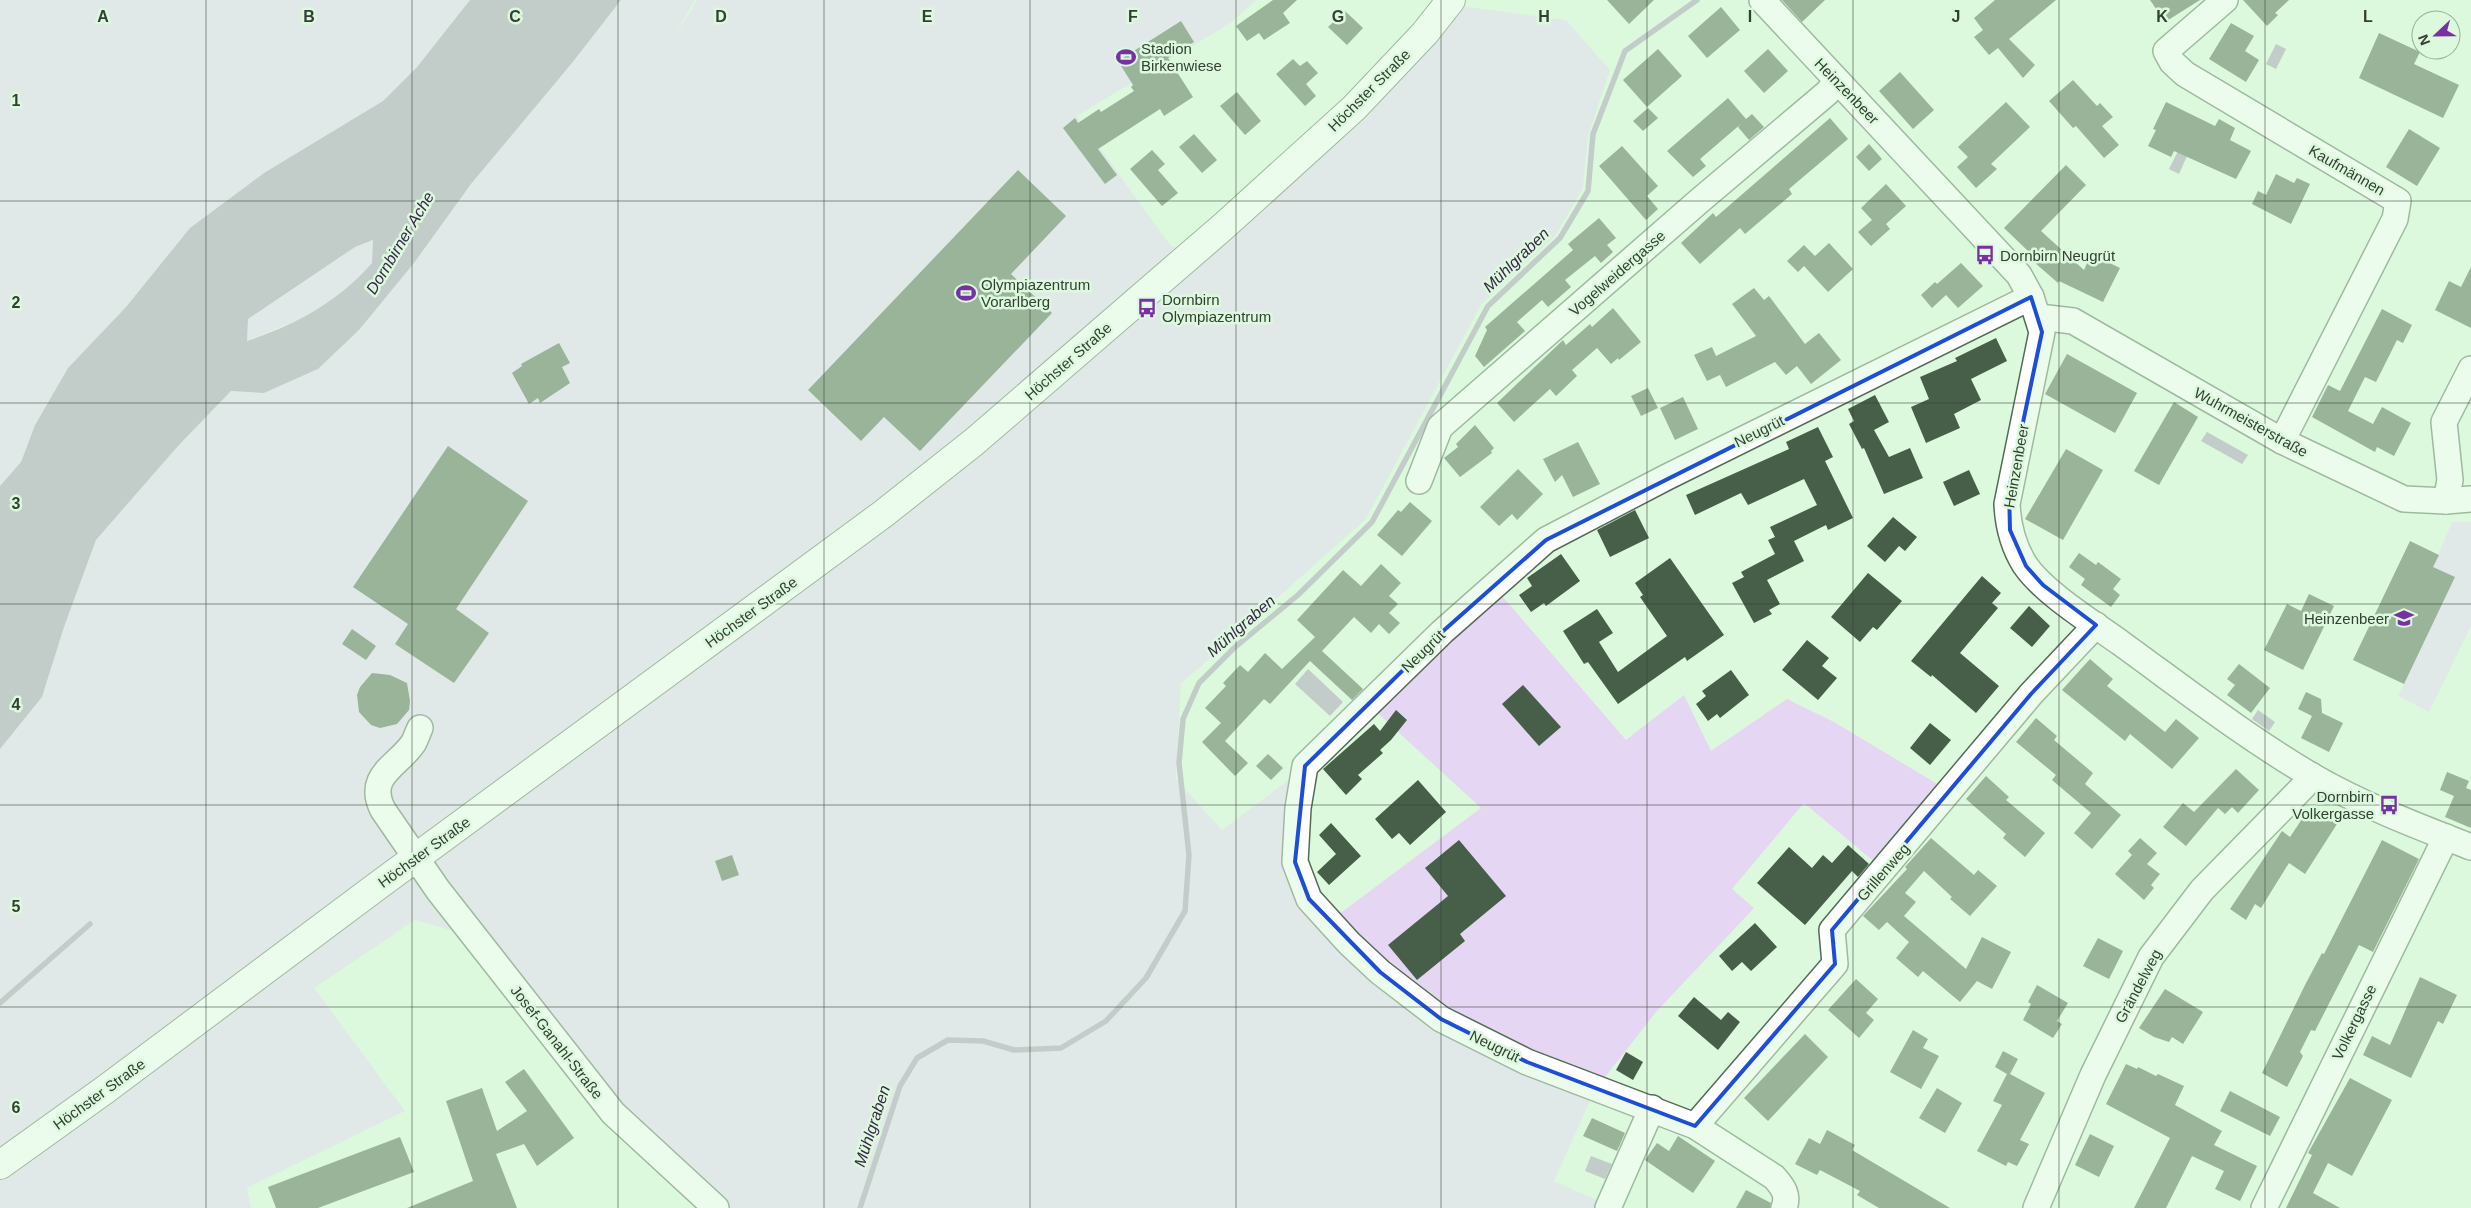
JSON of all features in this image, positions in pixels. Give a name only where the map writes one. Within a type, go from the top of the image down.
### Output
[{"type":"main road","name":"Höchster Straße","points":[[0,1165],[417,860],[883,514],[974,442],[1225,225],[1354,108],[1425,33],[1451,0]]},
{"type":"street","name":"Heinzenbeer","points":[[1762,0],[1908,154],[2019,275],[2035,307],[2042,332],[2007,504],[2010,530],[2017,551],[2026,566],[2043,585],[2096,625],[2208,706],[2311,775],[2363,803],[2471,847]]},
{"type":"street","name":"Kaufmännen","points":[[2224,0],[2166,51],[2172,62],[2185,74],[2398,202],[2395,219],[2282,441]]},
{"type":"street","name":"Vogelweidergasse","points":[[1419,481],[1440,427],[1698,202],[1827,93],[1837,81]]},
{"type":"street","name":"Wuhrmeisterstraße","points":[[2035,307],[2073,321],[2282,441],[2404,499],[2446,501],[2471,499]]},
{"type":"street","name":"Neugrüt","points":[[1784,1208],[1787,1200],[1784,1188],[1774,1177],[1695,1126],[1652,1108],[1527,1062],[1441,1019],[1393,982],[1349,943],[1309,899],[1295,862],[1298,808],[1305,766],[1442,632],[1546,540],[1667,476],[2035,307]]},
{"type":"street","points":[[2446,501],[2450,480],[2444,422],[2471,369]]},
{"type":"street","name":"Grillenweg","points":[[1695,1126],[1835,964],[1832,930],[1938,807],[2031,694],[2096,625]]},
{"type":"street","name":"Josef-Ganahl-Straße","points":[[420,728],[413,743],[382,776],[377,791],[378,800],[383,810],[417,860],[613,1113],[716,1208]]},
{"type":"street","name":"Grändelweg","points":[[2036,1208],[2093,1075],[2151,957],[2202,890],[2304,786],[2311,775]]},
{"type":"street","name":"Volkergasse","points":[[2264,1208],[2446,837]]},
{"type":"street","points":[[1608,1208],[1652,1108]]},
{"type":"highlighted area","points":[[2031,297],[2042,332],[2009,489],[2010,530],[2026,566],[2043,585],[2096,625],[2031,694],[1832,930],[1835,964],[1695,1126],[1527,1062],[1441,1019],[1380,972],[1309,899],[1295,862],[1305,766],[1442,632],[1546,540]]},
{"type":"shaded area","points":[[0,0],[470,0],[417,67],[383,101],[328,135],[126,307],[68,368],[35,425],[21,462],[0,486]]},
{"type":"shaded area","points":[[621,0],[695,0],[673,39],[697,0],[1256,0],[1232,22],[1077,116],[1170,245],[1204,262],[1366,118],[1460,6],[1566,20],[1610,70],[1588,136],[1583,188],[1556,235],[1481,305],[1366,519],[1181,684],[1176,779],[1222,830],[1302,770],[1293,862],[1326,924],[1481,808],[1372,708],[1497,590],[1626,740],[1684,695],[1711,751],[1787,699],[1834,722],[1949,791],[1883,869],[1804,803],[1732,889],[1754,908],[1656,1012],[1595,1090],[1554,1181],[1608,1205],[1607,1208],[710,1208],[461,933],[415,920],[314,988],[405,1111],[247,1188],[251,1208],[0,1208],[0,749],[42,697],[64,627],[96,540],[178,446],[231,391],[264,393],[318,369],[359,330],[414,263],[471,184],[572,63]]},
{"type":"shaded area","points":[[373,240],[373,263],[359,278],[330,301],[315,310],[247,341],[248,319],[355,247]]},
{"type":"shaded area","points":[[2452,522],[2471,522],[2471,626],[2429,712],[2398,696],[2455,577],[2433,567]]},
{"type":"water","name":"Dornbirner Ache","points":[[470,0],[621,0],[572,63],[471,184],[414,263],[359,330],[318,369],[264,393],[231,391],[178,446],[96,540],[64,627],[42,697],[0,749],[0,486],[21,462],[35,425],[68,368],[126,307],[190,228],[264,173],[383,101],[417,67]],"holes":[[[373,240],[372,263],[345,289],[315,311],[282,328],[247,341],[248,319],[355,247]]]},
{"type":"water","points":[[2276,44],[2286,49],[2276,69],[2266,64]]},
{"type":"water","points":[[2179,149],[2188,154],[2179,174],[2169,169]]},
{"type":"water","points":[[2207,432],[2248,455],[2242,464],[2201,441]]},
{"type":"water","points":[[1308,669],[1343,702],[1330,716],[1295,684]]},
{"type":"water","points":[[2258,710],[2275,722],[2269,731],[2252,719]]},
{"type":"water","points":[[1591,1156],[1612,1164],[1605,1179],[1585,1171]]},
{"type":"building","points":[[1273,0],[1297,0],[1283,13],[1290,23],[1264,40],[1259,33],[1247,41],[1236,26]]},
{"type":"building","points":[[1607,0],[1654,0],[1629,24]]},
{"type":"building","points":[[1782,0],[1825,0],[1802,22]]},
{"type":"building","points":[[1995,0],[2056,0],[2009,39],[2035,65],[2023,78],[1998,48],[1989,55],[1974,37],[1983,30],[1974,18]]},
{"type":"building","points":[[2150,0],[2200,0],[2165,22]]},
{"type":"building","points":[[2243,0],[2289,0],[2275,13],[2278,15],[2267,26]]},
{"type":"building","points":[[1721,7],[1740,30],[1707,58],[1688,36]]},
{"type":"building","points":[[1345,11],[1363,28],[1347,45],[1328,27]]},
{"type":"building","points":[[1181,21],[1194,42],[1168,58],[1193,97],[1164,116],[1160,109],[1098,149],[1117,175],[1105,184],[1063,128],[1075,118],[1078,123],[1099,109],[1101,112],[1134,91],[1131,87],[1133,85],[1118,61]]},
{"type":"building","points":[[2231,23],[2254,36],[2245,51],[2259,60],[2246,82],[2209,59]]},
{"type":"building","points":[[2379,33],[2411,48],[2411,60],[2416,60],[2414,64],[2459,85],[2443,118],[2359,78]]},
{"type":"building","points":[[1658,49],[1682,76],[1647,107],[1623,80]]},
{"type":"building","points":[[1768,49],[1788,71],[1764,93],[1744,71]]},
{"type":"building","points":[[1293,59],[1300,66],[1307,61],[1318,73],[1306,84],[1316,96],[1305,106],[1276,74]]},
{"type":"building","points":[[1900,72],[1934,110],[1913,129],[1879,91]]},
{"type":"building","points":[[2073,80],[2097,106],[2100,103],[2113,117],[2102,126],[2119,145],[2104,158],[2076,126],[2073,128],[2049,101]]},
{"type":"building","points":[[1237,92],[1261,121],[1245,135],[1220,106]]},
{"type":"building","points":[[1728,98],[1746,119],[1752,114],[1764,127],[1749,140],[1738,127],[1742,123],[1700,159],[1706,166],[1693,177],[1667,151]]},
{"type":"building","points":[[2006,102],[2030,127],[1991,164],[1997,169],[1976,188],[1957,167],[1968,157],[1958,147]]},
{"type":"building","points":[[2166,102],[2215,126],[2219,119],[2235,128],[2230,140],[2251,151],[2236,179],[2174,151],[2171,157],[2148,146],[2156,130],[2153,129]]},
{"type":"building","points":[[1648,108],[1658,118],[1643,131],[1633,121]]},
{"type":"building","points":[[1830,118],[1848,139],[1789,189],[1792,194],[1745,234],[1740,228],[1700,264],[1681,243],[1713,213],[1716,217]]},
{"type":"building","points":[[2409,129],[2440,148],[2417,186],[2386,167]]},
{"type":"building","points":[[1194,134],[1217,160],[1202,173],[1179,147]]},
{"type":"building","points":[[1869,144],[1882,159],[1869,171],[1856,157]]},
{"type":"building","points":[[1622,146],[1658,186],[1647,196],[1658,209],[1646,220],[1599,166]]},
{"type":"building","points":[[1152,150],[1165,164],[1158,170],[1178,193],[1162,206],[1130,169]]},
{"type":"building","points":[[2066,165],[2086,185],[2041,231],[2084,270],[2091,254],[2120,268],[2103,302],[2059,281],[2058,283],[2025,254],[2028,251],[2004,228]]},
{"type":"building","name":"Olympiazentrum Vorarlberg","points":[[1018,170],[1066,216],[1011,274],[1052,313],[920,451],[884,417],[861,441],[808,390]]},
{"type":"building","points":[[2276,174],[2294,183],[2297,178],[2310,184],[2291,224],[2252,204],[2258,191],[2266,195]]},
{"type":"building","points":[[1886,184],[1906,206],[1886,224],[1890,229],[1871,246],[1858,232],[1872,220],[1861,208]]},
{"type":"building","points":[[1599,218],[1616,238],[1607,245],[1613,252],[1601,263],[1595,256],[1565,280],[1571,287],[1548,307],[1542,300],[1517,322],[1525,331],[1484,367],[1475,356],[1487,330],[1485,327],[1573,250],[1568,244]]},
{"type":"building","points":[[1829,243],[1853,269],[1828,292],[1804,266],[1798,272],[1787,261],[1804,245],[1815,256]]},
{"type":"building","points":[[1961,263],[1983,286],[1958,308],[1946,295],[1932,308],[1921,295]]},
{"type":"building","points":[[2471,267],[2471,328],[2435,310],[2449,281],[2461,287]]},
{"type":"building","points":[[1754,288],[1764,300],[1769,296],[1805,344],[1819,333],[1841,360],[1811,384],[1797,366],[1786,375],[1775,362],[1726,387],[1720,375],[1707,381],[1694,355],[1712,347],[1716,356],[1756,336],[1732,304]]},
{"type":"building","points":[[1613,308],[1641,342],[1619,360],[1618,358],[1611,364],[1597,348],[1572,370],[1577,376],[1556,396],[1550,389],[1514,422],[1497,403],[1563,340],[1566,345],[1590,324],[1592,327]]},
{"type":"building","points":[[2382,309],[2412,325],[2403,343],[2397,340],[2376,382],[2365,377],[2348,411],[2373,424],[2382,407],[2411,423],[2394,456],[2377,447],[2375,452],[2312,417],[2328,385],[2340,391]]},
{"type":"building","points":[[1996,338],[2007,361],[1971,379],[1981,400],[1954,414],[1960,428],[1926,443],[1911,407],[1929,399],[1920,377],[1957,361],[1955,358]]},
{"type":"building","points":[[559,343],[570,363],[562,367],[570,383],[540,403],[538,398],[529,404],[512,373],[522,366],[521,364]]},
{"type":"building","points":[[2067,354],[2137,393],[2115,433],[2045,394]]},
{"type":"building","points":[[1648,388],[1658,408],[1641,416],[1631,396]]},
{"type":"building","points":[[1875,395],[1889,422],[1874,430],[1889,457],[1910,448],[1923,478],[1884,494],[1864,448],[1862,449],[1849,424],[1854,421],[1848,409]]},
{"type":"building","points":[[1683,397],[1698,429],[1675,440],[1660,408]]},
{"type":"building","points":[[2174,402],[2198,417],[2159,485],[2134,471]]},
{"type":"building","points":[[1475,425],[1494,448],[1491,451],[1492,453],[1460,477],[1444,458],[1458,447],[1456,444]]},
{"type":"building","points":[[1818,427],[1833,457],[1825,461],[1853,518],[1828,530],[1826,525],[1794,541],[1804,561],[1767,580],[1780,604],[1769,610],[1772,614],[1754,623],[1732,583],[1744,577],[1741,572],[1775,554],[1768,540],[1775,537],[1770,527],[1817,505],[1804,479],[1748,505],[1741,493],[1695,515],[1686,495],[1789,449],[1786,442]]},
{"type":"building","points":[[1578,442],[1600,484],[1573,497],[1562,475],[1555,482],[1543,459]]},
{"type":"building","points":[[448,446],[528,501],[456,609],[489,633],[454,683],[395,644],[408,624],[353,587]]},
{"type":"building","points":[[2066,449],[2103,470],[2063,540],[2025,519]]},
{"type":"building","points":[[1518,469],[1543,494],[1517,520],[1512,514],[1499,526],[1480,507]]},
{"type":"building","points":[[1969,470],[1980,494],[1954,506],[1943,482]]},
{"type":"building","points":[[1410,502],[1432,521],[1402,556],[1377,535],[1398,510],[1401,512]]},
{"type":"building","points":[[1635,510],[1649,538],[1610,557],[1597,530]]},
{"type":"building","points":[[1893,517],[1917,537],[1905,551],[1899,546],[1885,562],[1867,546]]},
{"type":"building","name":"Heinzenbeer","points":[[2410,541],[2439,555],[2433,567],[2455,577],[2404,684],[2353,660]]},
{"type":"building","points":[[2079,553],[2096,565],[2098,562],[2121,579],[2113,589],[2120,595],[2111,607],[2081,585],[2085,579],[2069,567]]},
{"type":"building","points":[[1561,554],[1580,581],[1546,606],[1544,603],[1531,612],[1519,595],[1532,586],[1527,578]]},
{"type":"building","points":[[1670,558],[1724,635],[1687,661],[1685,657],[1618,704],[1588,662],[1584,664],[1563,631],[1597,609],[1613,633],[1599,642],[1618,672],[1667,636],[1640,597],[1643,595],[1635,583]]},
{"type":"building","points":[[1381,564],[1401,583],[1389,596],[1398,604],[1389,613],[1400,623],[1389,634],[1379,624],[1371,633],[1354,617],[1322,651],[1363,689],[1352,700],[1310,661],[1270,704],[1264,699],[1225,741],[1248,763],[1235,776],[1202,742],[1221,723],[1205,708],[1226,686],[1223,683],[1240,665],[1248,672],[1265,653],[1282,669],[1315,637],[1297,620],[1343,570],[1361,586]]},
{"type":"building","points":[[1868,573],[1902,601],[1877,630],[1873,627],[1860,642],[1831,617]]},
{"type":"building","points":[[1982,576],[2001,593],[1992,603],[1998,608],[1960,653],[1999,686],[1976,713],[1932,675],[1931,677],[1911,661]]},
{"type":"building","points":[[2309,594],[2334,606],[2303,670],[2264,650],[2287,604],[2301,611]]},
{"type":"building","points":[[2029,606],[2050,626],[2032,647],[2010,628]]},
{"type":"building","points":[[352,629],[376,646],[366,660],[342,644]]},
{"type":"building","points":[[1807,640],[1829,658],[1822,666],[1837,678],[1818,700],[1782,670]]},
{"type":"building","points":[[2090,659],[2113,679],[2107,686],[2165,732],[2176,719],[2199,738],[2172,769],[2130,734],[2125,741],[2062,690]]},
{"type":"building","points":[[2239,664],[2270,688],[2251,713],[2227,695],[2235,685],[2227,679]]},
{"type":"building","points":[[1731,670],[1749,695],[1720,718],[1717,714],[1708,721],[1696,704],[1706,696],[1702,691]]},
{"type":"building","points":[[372,673],[390,675],[407,683],[410,701],[409,710],[397,724],[380,728],[371,725],[359,712],[357,695],[360,687]]},
{"type":"building","points":[[1523,685],[1561,727],[1539,746],[1502,704]]},
{"type":"building","points":[[2306,692],[2321,699],[2322,713],[2343,723],[2329,752],[2301,738],[2312,716],[2298,709]]},
{"type":"building","points":[[1396,710],[1407,720],[1380,750],[1383,753],[1358,775],[1362,779],[1346,795],[1323,769],[1374,724],[1380,731]]},
{"type":"building","points":[[2036,718],[2057,736],[2054,740],[2093,773],[2085,784],[2121,815],[2092,849],[2074,833],[2091,813],[2052,780],[2056,775],[2016,742]]},
{"type":"building","points":[[1930,723],[1951,740],[1930,765],[1910,748]]},
{"type":"building","points":[[1268,754],[1283,768],[1271,780],[1256,766]]},
{"type":"building","points":[[2236,769],[2259,790],[2238,813],[2232,807],[2225,814],[2218,808],[2186,846],[2163,827],[2183,803],[2194,812]]},
{"type":"building","points":[[2447,772],[2469,781],[2466,788],[2471,790],[2471,828],[2445,817],[2454,796],[2440,790]]},
{"type":"building","points":[[1986,776],[2009,797],[2006,800],[2045,833],[2025,857],[2003,838],[2006,834],[1966,799]]},
{"type":"building","points":[[1418,780],[1446,812],[1410,845],[1399,833],[1392,839],[1375,819]]},
{"type":"building","points":[[2310,807],[2337,824],[2305,874],[2289,863],[2261,908],[2255,904],[2246,920],[2230,909],[2282,831],[2290,837]]},
{"type":"building","points":[[1331,823],[1361,856],[1329,885],[1317,872],[1336,854],[1319,835]]},
{"type":"building","points":[[1931,838],[1974,875],[1978,870],[1997,886],[1970,916],[1950,899],[1952,897],[1924,871],[1905,893],[1916,902],[1904,916],[1966,969],[1982,937],[2011,952],[1992,989],[1977,981],[1960,1002],[1923,971],[1918,977],[1896,958],[1909,942],[1887,922],[1879,930],[1863,916],[1907,869],[1905,867]]},
{"type":"building","points":[[2140,838],[2157,853],[2147,864],[2160,874],[2151,885],[2154,888],[2144,900],[2115,874],[2132,855],[2128,851]]},
{"type":"building","points":[[1459,840],[1506,896],[1460,934],[1465,941],[1417,980],[1388,945],[1448,896],[1425,868]]},
{"type":"building","points":[[2382,840],[2419,859],[2373,952],[2359,945],[2315,1031],[2311,1030],[2300,1052],[2303,1056],[2287,1087],[2262,1073],[2305,985],[2322,953],[2324,954]]},
{"type":"building","points":[[1848,845],[1869,864],[1858,877],[1852,871],[1805,925],[1757,883],[1789,847],[1812,868],[1823,855],[1832,863]]},
{"type":"building","points":[[732,855],[739,875],[722,881],[715,861]]},
{"type":"building","points":[[1755,923],[1777,947],[1751,971],[1742,962],[1732,971],[1719,956]]},
{"type":"building","points":[[2098,938],[2123,951],[2109,979],[2083,966]]},
{"type":"building","points":[[2420,977],[2457,995],[2443,1024],[2438,1021],[2411,1078],[2363,1055],[2372,1036],[2390,1045]]},
{"type":"building","points":[[1856,979],[1878,999],[1866,1013],[1874,1020],[1859,1038],[1828,1010]]},
{"type":"building","points":[[2037,985],[2068,1003],[2057,1021],[2062,1024],[2053,1038],[2023,1020],[2031,1004],[2028,1002]]},
{"type":"building","points":[[2165,989],[2203,1012],[2183,1044],[2172,1037],[2169,1042],[2154,1037],[2139,1028]]},
{"type":"building","points":[[1694,997],[1721,1020],[1728,1012],[1740,1022],[1718,1050],[1678,1016]]},
{"type":"building","points":[[1913,1030],[1928,1039],[1923,1048],[1939,1056],[1921,1089],[1890,1072]]},
{"type":"building","points":[[1805,1034],[1828,1057],[1768,1121],[1744,1098]]},
{"type":"building","points":[[2003,1051],[2018,1059],[2010,1074],[2045,1093],[2020,1140],[2029,1144],[2017,1166],[2008,1162],[2006,1166],[1977,1151],[2002,1105],[1993,1101],[2007,1074],[1995,1067]]},
{"type":"building","points":[[1626,1052],[1643,1062],[1633,1080],[1616,1070]]},
{"type":"building","points":[[2126,1064],[2137,1069],[2138,1067],[2156,1076],[2158,1074],[2184,1086],[2175,1105],[2222,1131],[2214,1145],[2257,1166],[2240,1201],[2215,1189],[2224,1171],[2192,1156],[2166,1208],[2134,1208],[2170,1138],[2106,1104]]},
{"type":"building","points":[[524,1069],[574,1138],[537,1166],[524,1144],[496,1154],[517,1208],[407,1208],[473,1181],[446,1101],[482,1088],[497,1131],[527,1111],[505,1082]]},
{"type":"building","points":[[2350,1078],[2392,1100],[2352,1176],[2328,1163],[2313,1193],[2340,1208],[2286,1208],[2312,1155],[2308,1153]]},
{"type":"building","points":[[1937,1088],[1962,1103],[1945,1133],[1919,1118]]},
{"type":"building","points":[[2230,1091],[2280,1117],[2270,1136],[2220,1111]]},
{"type":"building","points":[[1592,1118],[1625,1133],[1617,1151],[1583,1136]]},
{"type":"building","points":[[1827,1130],[1855,1145],[1852,1150],[1950,1208],[1879,1208],[1857,1195],[1860,1191],[1820,1170],[1817,1175],[1795,1164],[1809,1138],[1820,1144]]},
{"type":"building","points":[[2090,1134],[2114,1146],[2099,1177],[2075,1165]]},
{"type":"building","points":[[1678,1136],[1715,1161],[1693,1193],[1645,1160],[1657,1143],[1669,1151]]},
{"type":"building","points":[[400,1137],[414,1172],[318,1208],[276,1208],[268,1187]]},
{"type":"building","points":[[1746,1190],[1771,1203],[1770,1208],[1736,1208]]},
{"type":"waterway","name":"Mühlgraben","points":[[860,1208],[900,1086],[917,1058],[948,1040],[983,1041],[1014,1050],[1061,1048],[1106,1021],[1146,978],[1185,911],[1189,855],[1179,763],[1183,719],[1199,683],[1234,648],[1298,595],[1372,522],[1488,306],[1560,238],[1588,191],[1593,134],[1625,51],[1697,0]]},
{"type":"waterway","points":[[0,1003],[90,924]]},
{"type":"place","name":"Stadion Birkenwiese","points":[[1126,57]]},
{"type":"place","name":"Dornbirn Neugrüt","points":[[1985,255]]},
{"type":"place","name":"Olympiazentrum Vorarlberg","points":[[966,293]]},
{"type":"place","name":"Dornbirn Olympiazentrum","points":[[1147,308]]},
{"type":"place","name":"Heinzenbeer","points":[[2404,618]]},
{"type":"place","name":"Dornbirn Volkergasse","points":[[2389,805]]}]
